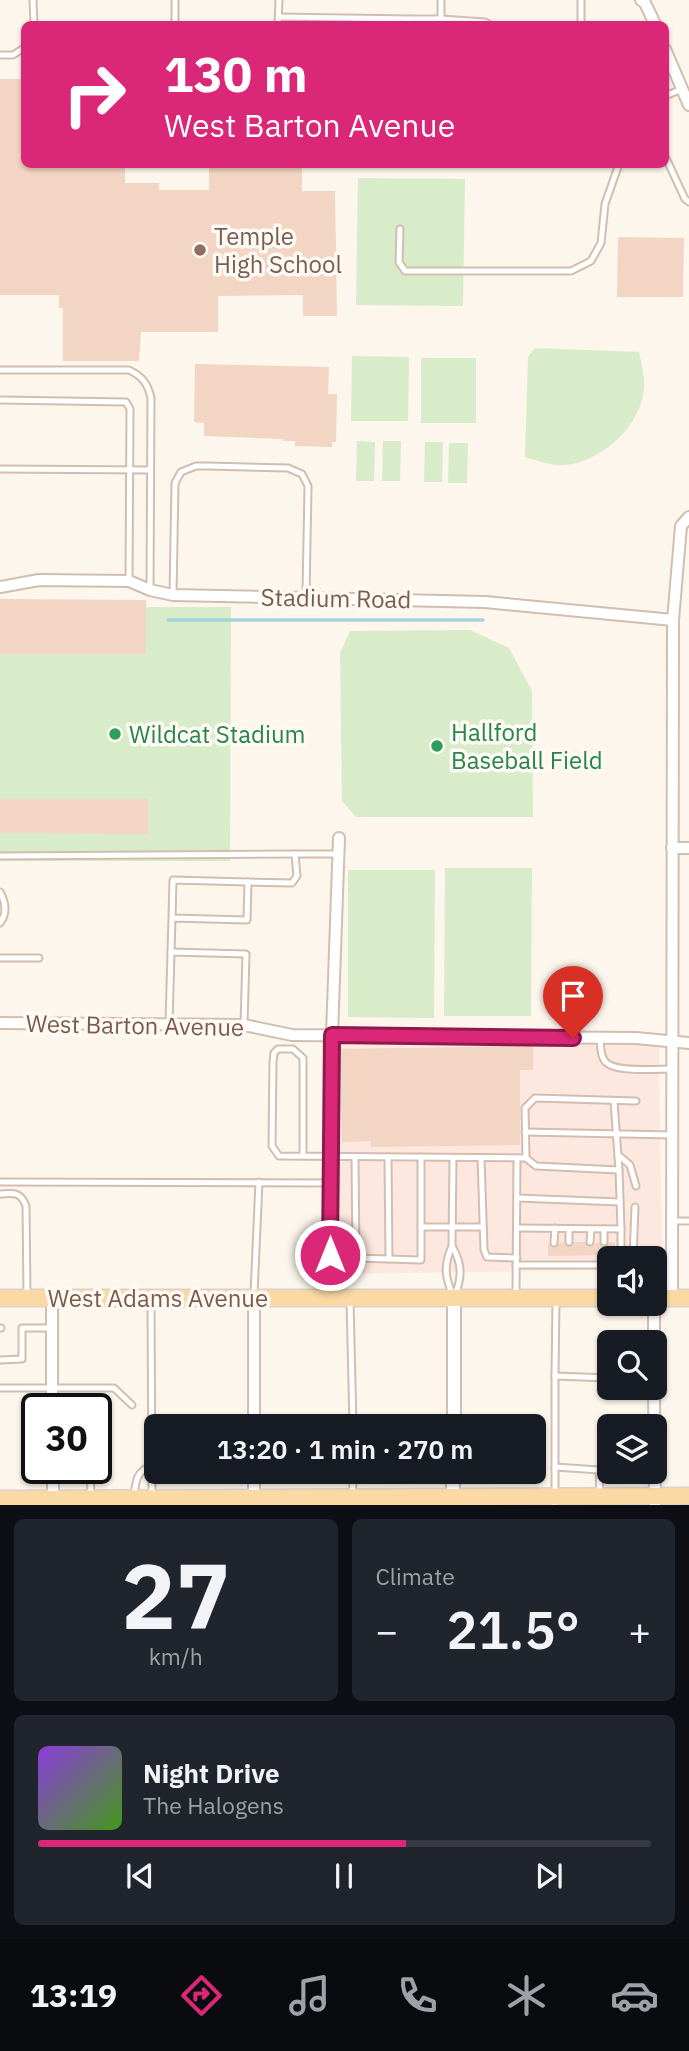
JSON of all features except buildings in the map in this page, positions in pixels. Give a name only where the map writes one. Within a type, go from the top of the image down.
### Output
[{"type":"main road","name":"West Adams Avenue","points":[[0,1298],[597,1298]]},
{"type":"main road","points":[[667,1298],[689,1298]]},
{"type":"main road","points":[[0,1499],[53,1503],[133,1499],[152,1502],[453,1502],[555,1501],[600,1496],[655,1500],[689,1496]]},
{"type":"street","points":[[641,0],[654,21]]},
{"type":"street","points":[[669,58],[689,105]]},
{"type":"street","points":[[672,1298],[673,620],[681,526],[689,517]]},
{"type":"street","name":"Stadium Road","points":[[0,587],[39,580],[129,581],[150,590],[173,595],[485,602],[673,620]]},
{"type":"street","points":[[330,1296],[332,1035],[339,838]]},
{"type":"street","points":[[672,848],[689,848]]},
{"type":"street","name":"West Barton Avenue","points":[[0,1023],[244,1025],[292,1035],[600,1038],[689,1043]]},
{"type":"street","points":[[254,1297],[254,1414]]},
{"type":"street","points":[[52,1298],[52,1393]]},
{"type":"street","points":[[454,1298],[454,1414]]},
{"type":"street","points":[[654,1400],[655,1500]]},
{"type":"street","points":[[52,1484],[53,1503]]},
{"type":"street","points":[[453,1484],[453,1502]]},
{"type":"lane","points":[[33,0],[34,21]]},
{"type":"lane","points":[[175,0],[175,21]]},
{"type":"lane","points":[[278,21],[279,0]]},
{"type":"lane","points":[[441,0],[441,21]]},
{"type":"lane","points":[[581,0],[581,21]]},
{"type":"lane","points":[[279,17],[385,21]]},
{"type":"lane","points":[[0,55],[13,55],[21,50]]},
{"type":"lane","points":[[669,94],[682,89]]},
{"type":"lane","points":[[669,165],[685,199],[689,202]]},
{"type":"lane","points":[[400,229],[399,262],[405,271],[571,271],[591,261],[601,243],[605,204],[618,168]]},
{"type":"lane","points":[[0,370],[129,370],[140,375],[151,398],[150,590]]},
{"type":"lane","points":[[0,400],[126,402],[130,409],[129,581]]},
{"type":"lane","points":[[173,595],[175,483],[181,472],[196,467],[208,467],[288,468],[302,474],[308,486],[306,596]]},
{"type":"lane","points":[[0,470],[150,470]]},
{"type":"lane","points":[[169,1023],[173,880],[292,883],[297,876],[295,854]]},
{"type":"lane","points":[[0,856],[339,854]]},
{"type":"lane","points":[[172,918],[247,920],[248,882]]},
{"type":"lane","points":[[0,892],[5,912],[0,923]]},
{"type":"lane","points":[[171,952],[246,954],[244,1025]]},
{"type":"lane","points":[[0,958],[40,958]]},
{"type":"lane","points":[[600,1038],[602,1057],[608,1064],[618,1067],[672,1069]]},
{"type":"lane","points":[[303,1156],[303,1058],[293,1049],[278,1049],[274,1053],[273,1062],[273,1151],[279,1156],[526,1158],[536,1166],[619,1170]]},
{"type":"lane","points":[[526,1158],[525,1108],[535,1098],[636,1101]]},
{"type":"lane","points":[[614,1101],[621,1246]]},
{"type":"lane","points":[[525,1132],[672,1135]]},
{"type":"lane","points":[[618,1155],[631,1165],[636,1186]]},
{"type":"lane","points":[[355,1157],[356,1258],[421,1260],[421,1157]]},
{"type":"lane","points":[[388,1157],[389,1259]]},
{"type":"lane","points":[[453,1158],[452,1246],[446,1260],[445,1279],[454,1298]]},
{"type":"lane","points":[[481,1158],[484,1250],[487,1256],[554,1265],[597,1265]]},
{"type":"lane","points":[[516,1298],[517,1158]]},
{"type":"lane","points":[[0,1182],[331,1183]]},
{"type":"lane","points":[[254,1297],[259,1182]]},
{"type":"lane","points":[[0,1194],[16,1193],[22,1197],[26,1206],[27,1298]]},
{"type":"lane","points":[[517,1198],[620,1202]]},
{"type":"lane","points":[[633,1246],[635,1207]]},
{"type":"lane","points":[[672,1221],[689,1221]]},
{"type":"lane","points":[[421,1227],[483,1227]]},
{"type":"lane","points":[[517,1228],[621,1229]]},
{"type":"lane","points":[[554,1243],[555,1228]]},
{"type":"lane","points":[[569,1228],[569,1242]]},
{"type":"lane","points":[[590,1242],[591,1229]]},
{"type":"lane","points":[[604,1229],[604,1242]]},
{"type":"lane","points":[[452,1246],[460,1260],[461,1277],[454,1298]]},
{"type":"lane","points":[[590,1255],[590,1265]]},
{"type":"lane","points":[[554,1256],[554,1265]]},
{"type":"lane","points":[[568,1256],[568,1265]]},
{"type":"lane","points":[[350,1297],[353,1414]]},
{"type":"lane","points":[[151,1298],[152,1414]]},
{"type":"lane","points":[[555,1501],[556,1298]]},
{"type":"lane","points":[[12,1328],[52,1328]]},
{"type":"lane","points":[[0,1360],[22,1360],[22,1328]]},
{"type":"lane","points":[[555,1376],[597,1378]]},
{"type":"lane","points":[[0,1388],[114,1388],[132,1405]]},
{"type":"lane","points":[[555,1468],[599,1470],[600,1496]]},
{"type":"lane","points":[[133,1499],[137,1476],[144,1469]]},
{"type":"lane","points":[[90,1484],[91,1500]]},
{"type":"lane","points":[[152,1484],[152,1502]]},
{"type":"shaded area","points":[[499,1040],[522,1045],[659,1043],[662,1246],[597,1246],[597,1270],[341,1274],[338,1043]]},
{"type":"green space","points":[[358,178],[465,179],[463,306],[356,305]]},
{"type":"green space","points":[[535,348],[639,352],[643,395],[632,422],[612,445],[599,454],[570,464],[556,465],[525,457],[528,357]]},
{"type":"green space","points":[[352,356],[409,357],[408,421],[351,421]]},
{"type":"green space","points":[[421,358],[476,358],[476,423],[421,423]]},
{"type":"green space","points":[[357,441],[375,442],[374,481],[356,481]]},
{"type":"green space","points":[[383,441],[401,441],[400,481],[382,481]]},
{"type":"green space","points":[[425,442],[443,442],[442,482],[424,482]]},
{"type":"green space","points":[[449,443],[468,443],[467,483],[448,483]]},
{"type":"green space","name":"Wildcat Stadium","points":[[0,607],[231,607],[230,861],[0,861]]},
{"type":"green space","name":"Hallford Baseball Field","points":[[470,630],[509,648],[532,691],[533,817],[356,817],[342,801],[340,653],[350,631]]},
{"type":"green space","points":[[445,868],[532,868],[531,1016],[444,1016]]},
{"type":"green space","points":[[348,870],[435,870],[434,1018],[348,1017]]},
{"type":"waterway","points":[[168,620],[483,620]]},
{"type":"place","name":"Temple High School","points":[[200,250]]},
{"type":"place","name":"Wildcat Stadium","points":[[115,734]]},
{"type":"place","name":"Hallford Baseball Field","points":[[437,746]]},
{"type":"route","points":[[330,1255],[332,1035],[573,1038]]}]
